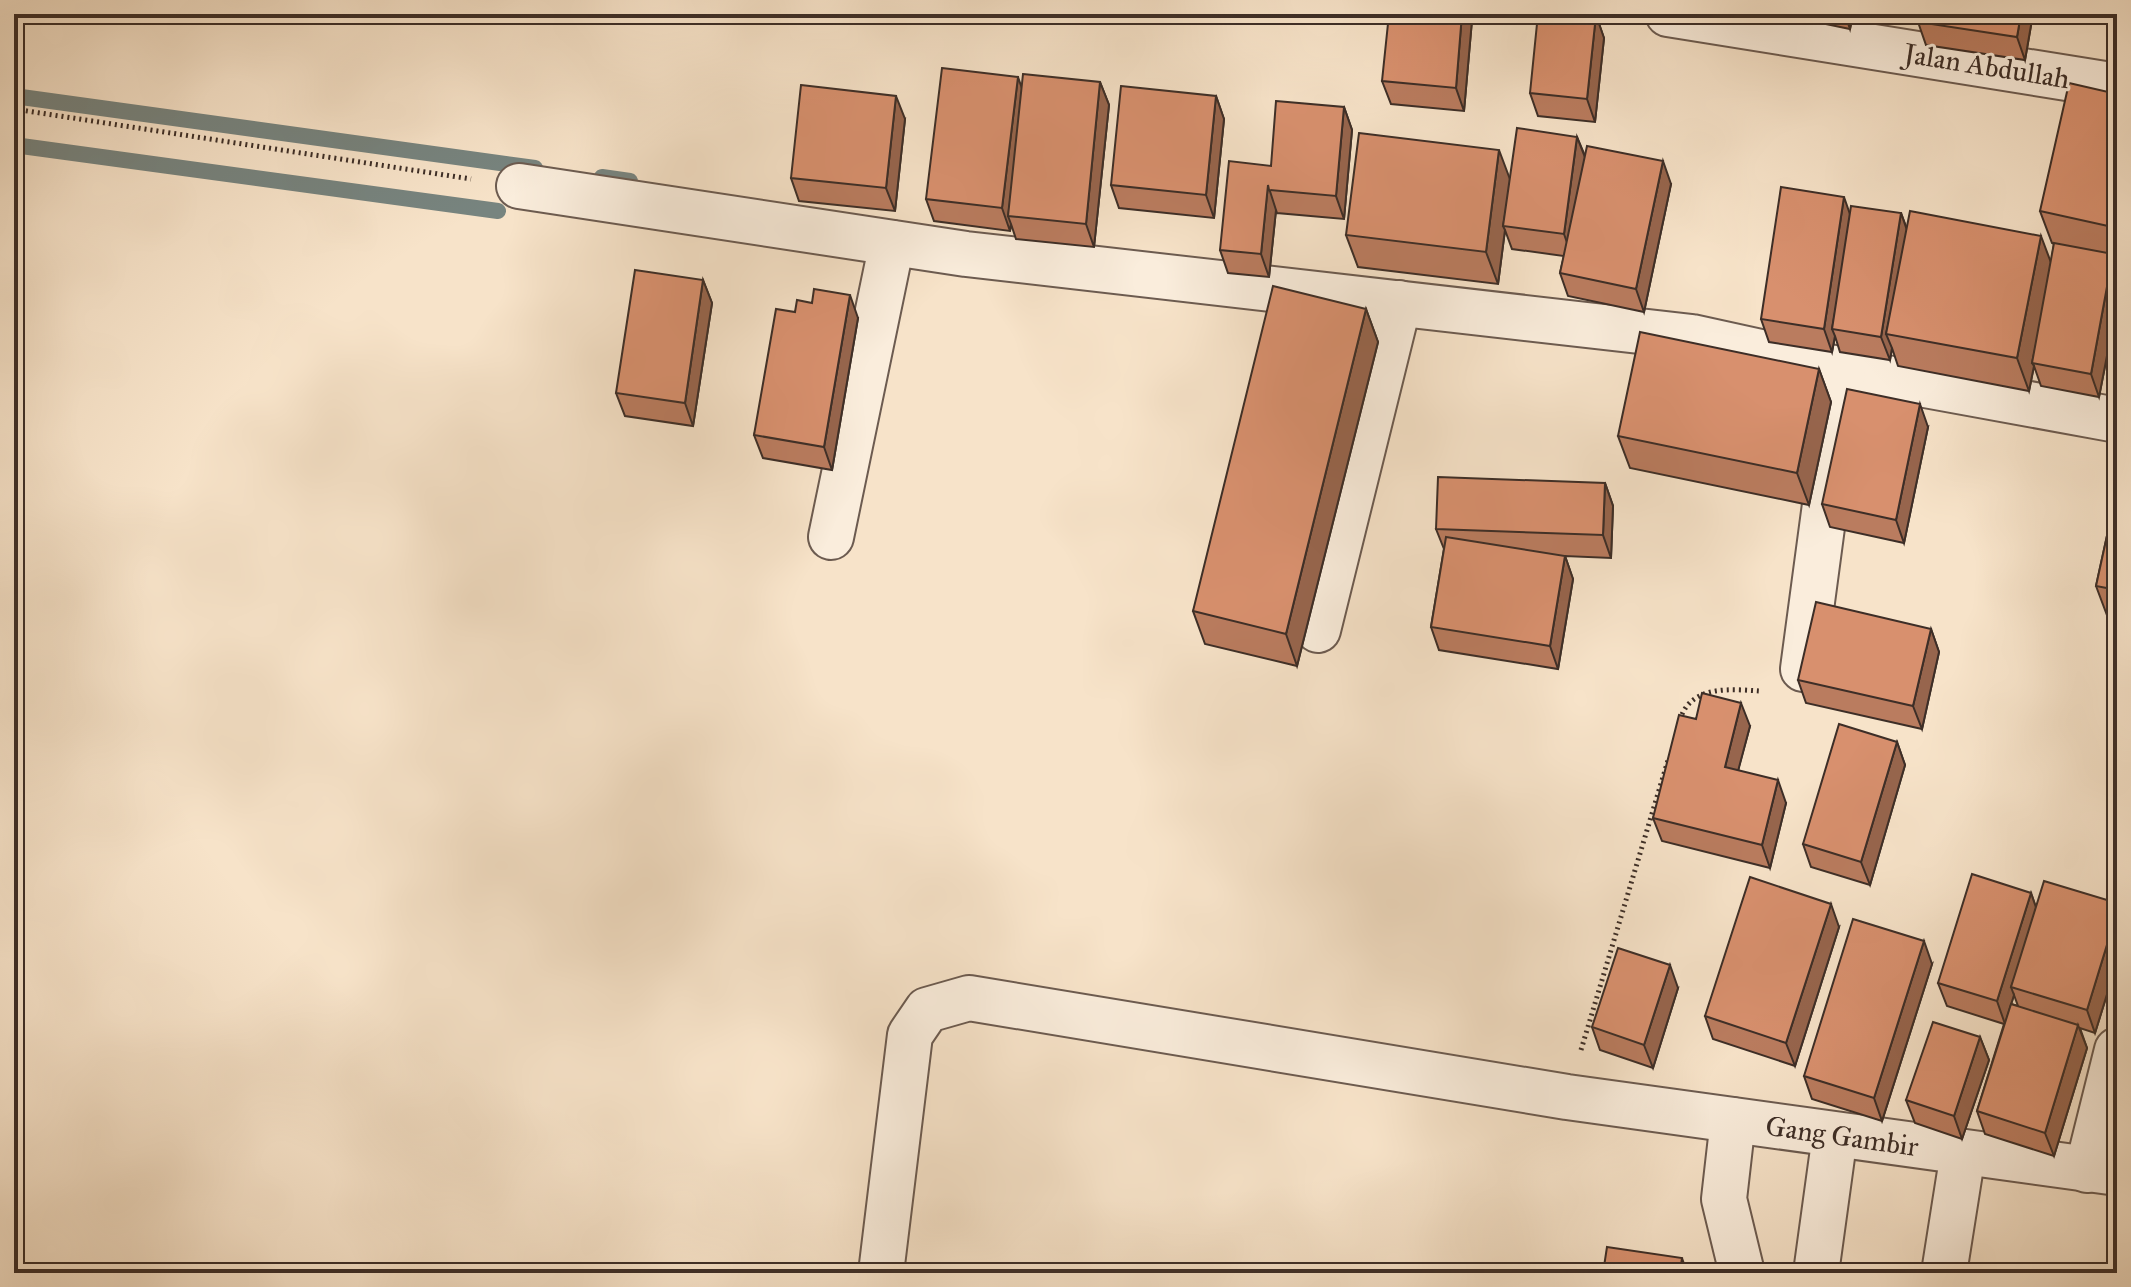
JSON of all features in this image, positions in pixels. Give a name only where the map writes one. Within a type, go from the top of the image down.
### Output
[{"type":"street","name":"Jalan Abdullah","points":[[1668,14],[2117,86]]},
{"type":"street","points":[[519,186],[966,254],[1692,337],[1843,370],[2117,420]]},
{"type":"street","points":[[831,537],[892,243]]},
{"type":"street","points":[[1318,630],[1399,303]]},
{"type":"street","points":[[1803,669],[1843,370]]},
{"type":"street","name":"Gang Gambir","points":[[881,1273],[910,1035],[927,1010],[969,998],[1567,1097],[2102,1172]]},
{"type":"street","points":[[2102,1172],[2117,1050]]},
{"type":"street","points":[[1733,1120],[1724,1199],[1742,1273]]},
{"type":"street","points":[[1816,1273],[1835,1135]]},
{"type":"street","points":[[1944,1273],[1963,1153]]},
{"type":"path","points":[[14,109],[519,186]]},
{"type":"path","points":[[1678,725],[1683,710],[1700,695],[1724,688],[1772,692],[1791,686],[1803,669]]},
{"type":"path","points":[[1567,1097],[1669,755]]},
{"type":"building","points":[[1389,14],[1462,14],[1456,88],[1382,81]]},
{"type":"building","points":[[1538,14],[1596,15],[1587,99],[1530,93]]},
{"type":"building","points":[[1919,14],[2021,14],[2017,37],[1918,22]]},
{"type":"building","points":[[942,68],[1018,77],[1002,208],[926,199]]},
{"type":"building","points":[[1023,74],[1100,82],[1086,224],[1008,216]]},
{"type":"building","points":[[2069,83],[2117,94],[2117,228],[2040,211]]},
{"type":"building","points":[[801,85],[896,96],[886,188],[791,178]]},
{"type":"building","points":[[1121,86],[1216,96],[1206,195],[1111,185]]},
{"type":"building","points":[[1276,101],[1344,107],[1336,196],[1269,190],[1268,185],[1261,254],[1220,250],[1229,161],[1271,166]]},
{"type":"building","points":[[1517,128],[1577,137],[1564,234],[1503,226]]},
{"type":"building","points":[[1359,133],[1499,150],[1486,252],[1346,235]]},
{"type":"building","points":[[1587,146],[1663,161],[1636,289],[1560,273]]},
{"type":"building","points":[[1781,187],[1844,197],[1824,329],[1761,319]]},
{"type":"building","points":[[1851,206],[1901,213],[1881,337],[1832,329]]},
{"type":"building","points":[[1910,211],[2041,236],[2017,358],[1886,334]]},
{"type":"building","points":[[2054,243],[2113,254],[2091,374],[2032,363]]},
{"type":"building","points":[[635,270],[703,280],[685,403],[616,393]]},
{"type":"building","points":[[2117,279],[2117,323],[2108,321]]},
{"type":"building","points":[[1273,286],[1366,309],[1286,634],[1193,611]]},
{"type":"building","points":[[814,289],[850,295],[824,447],[754,435],[776,309],[795,312],[797,300],[812,303]]},
{"type":"building","points":[[1640,332],[1819,369],[1797,473],[1618,436]]},
{"type":"building","points":[[1847,389],[1920,404],[1896,520],[1822,504]]},
{"type":"building","points":[[1438,477],[1605,483],[1603,535],[1436,529]]},
{"type":"building","points":[[2117,490],[2117,590],[2096,586]]},
{"type":"building","points":[[1446,537],[1565,556],[1550,646],[1431,627]]},
{"type":"building","points":[[1816,602],[1931,629],[1913,706],[1798,680]]},
{"type":"building","points":[[1702,693],[1741,703],[1725,767],[1778,780],[1762,845],[1653,818],[1679,715],[1696,719]]},
{"type":"building","points":[[1839,724],[1897,742],[1861,862],[1803,844]]},
{"type":"building","points":[[1972,874],[2031,893],[1997,1001],[1938,983]]},
{"type":"building","points":[[1750,877],[1831,904],[1786,1043],[1705,1016]]},
{"type":"building","points":[[2044,881],[2117,903],[2117,912],[2087,1010],[2011,987]]},
{"type":"building","points":[[1853,919],[1924,941],[1874,1098],[1804,1076]]},
{"type":"building","points":[[1618,948],[1670,965],[1644,1045],[1592,1027]]},
{"type":"building","points":[[2011,1004],[2078,1025],[2045,1133],[1977,1111]]},
{"type":"building","points":[[1933,1022],[1980,1037],[1954,1116],[1906,1100]]},
{"type":"building","points":[[1607,1247],[1682,1258],[1680,1273],[1603,1273]]},
{"type":"waterway","points":[[14,96],[535,168]]},
{"type":"waterway","points":[[14,145],[498,211]]},
{"type":"waterway","points":[[602,177],[630,181]]}]
